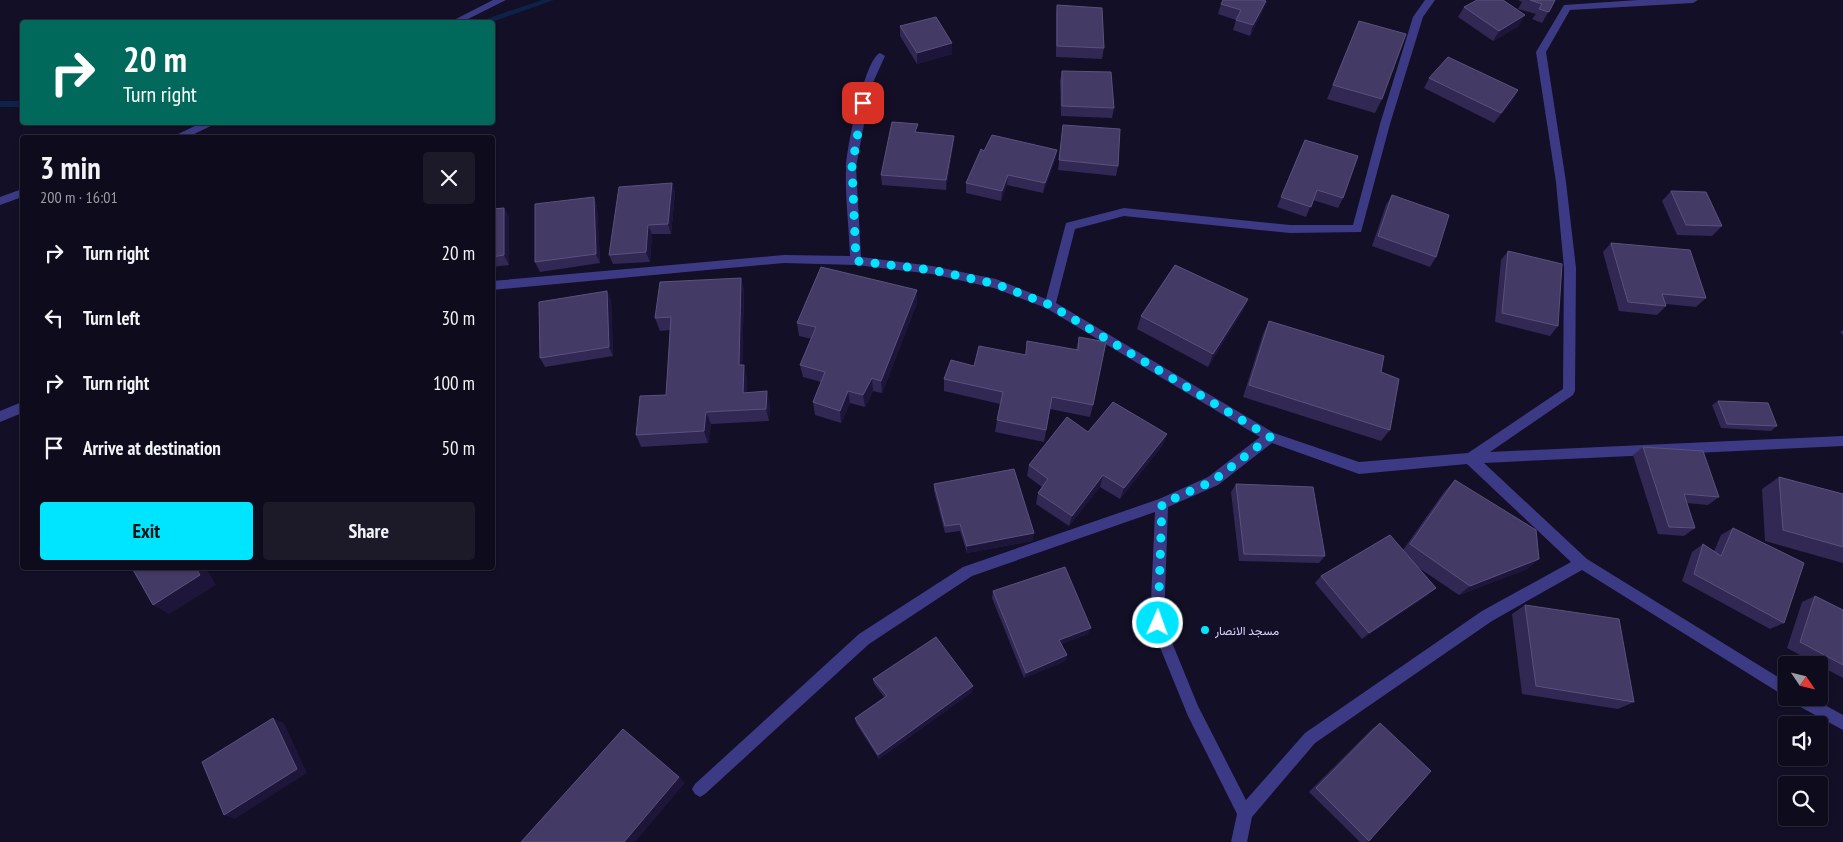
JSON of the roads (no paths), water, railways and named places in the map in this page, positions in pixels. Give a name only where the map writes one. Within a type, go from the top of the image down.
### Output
[{"type":"street","points":[[459,20],[501,0]]},
{"type":"street","points":[[1050,305],[1070,226],[1124,212],[1290,229],[1357,229],[1385,124],[1418,18],[1430,0]]},
{"type":"street","points":[[1470,458],[1569,391],[1570,268],[1561,182],[1541,52],[1567,7],[1693,0]]},
{"type":"street","points":[[856,261],[852,167],[866,87],[880,56]]},
{"type":"street","points":[[182,135],[207,125]]},
{"type":"street","points":[[0,201],[20,194]]},
{"type":"street","points":[[495,286],[784,259],[856,261],[932,270],[996,284],[1050,305],[1270,437],[1359,468],[1470,458],[1843,440]]},
{"type":"street","points":[[0,417],[20,408]]},
{"type":"street","points":[[700,789],[864,639],[968,571],[1162,504],[1213,481],[1270,437]]},
{"type":"street","points":[[1470,458],[1582,563],[1778,685]]},
{"type":"street","points":[[1162,504],[1158,623],[1193,711],[1245,812]]},
{"type":"street","points":[[1239,842],[1245,812],[1310,738],[1487,616],[1582,563]]},
{"type":"street","points":[[1812,706],[1843,723]]},
{"type":"waterway","points":[[492,20],[550,0]]},
{"type":"waterway","points":[[0,104],[20,104]]},
{"type":"place","name":"مسجد الانصار","points":[[1205,630]]}]
